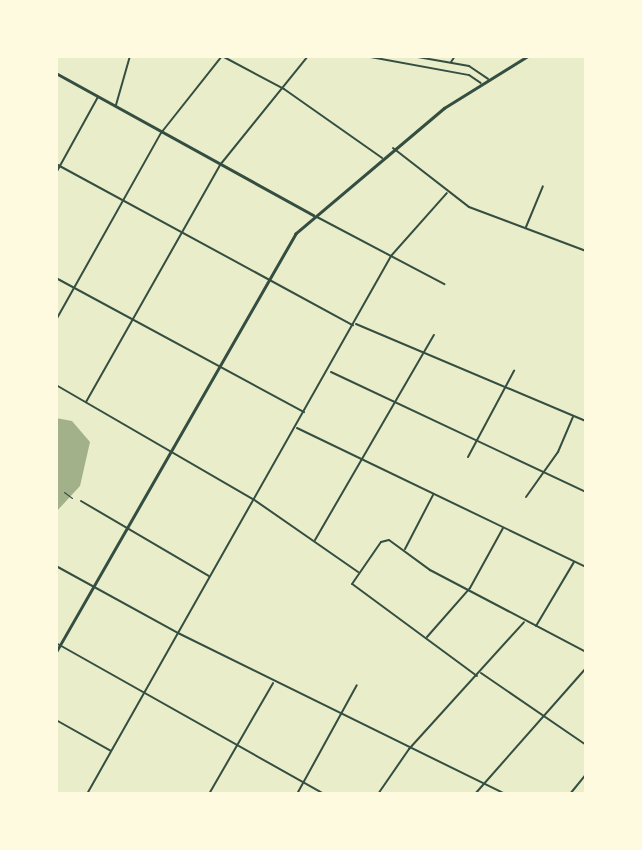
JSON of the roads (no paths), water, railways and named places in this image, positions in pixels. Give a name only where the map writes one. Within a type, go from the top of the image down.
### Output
[{"type":"main road","points":[[56,652],[58,644],[94,587],[285,247],[313,215],[393,148],[481,83],[528,56]]},
{"type":"main road","points":[[56,74],[313,215]]},
{"type":"street","points":[[115,106],[130,56]]},
{"type":"street","points":[[56,320],[161,133],[222,56],[284,89],[382,158]]},
{"type":"street","points":[[86,402],[220,165],[308,56]]},
{"type":"street","points":[[365,56],[469,75],[481,83]]},
{"type":"street","points":[[412,56],[476,69],[488,79]]},
{"type":"street","points":[[451,63],[455,56]]},
{"type":"street","points":[[56,173],[98,96]]},
{"type":"street","points":[[393,148],[469,207],[586,251]]},
{"type":"street","points":[[56,163],[354,325],[586,421]]},
{"type":"street","points":[[526,228],[542,186]]},
{"type":"street","points":[[87,794],[253,499],[329,371],[391,256],[447,192]]},
{"type":"street","points":[[313,215],[444,284]]},
{"type":"street","points":[[56,278],[305,412]]},
{"type":"street","points":[[315,540],[365,461],[434,335]]},
{"type":"street","points":[[329,371],[586,492]]},
{"type":"street","points":[[468,457],[514,372]]},
{"type":"street","points":[[56,385],[253,499],[358,572]]},
{"type":"street","points":[[526,497],[544,472],[574,416]]},
{"type":"street","points":[[296,428],[586,568]]},
{"type":"street","points":[[404,550],[433,494]]},
{"type":"street","points":[[81,501],[210,576]]},
{"type":"street","points":[[426,638],[468,590],[503,527]]},
{"type":"street","points":[[477,676],[352,584],[358,572],[385,540],[468,590],[586,652]]},
{"type":"street","points":[[536,627],[574,561]]},
{"type":"street","points":[[56,566],[178,634],[409,750],[505,794]]},
{"type":"street","points":[[378,794],[409,750],[524,621]]},
{"type":"street","points":[[58,644],[324,794]]},
{"type":"street","points":[[475,794],[546,716],[586,667]]},
{"type":"street","points":[[480,672],[586,745]]},
{"type":"street","points":[[209,794],[273,682]]},
{"type":"street","points":[[297,794],[357,685]]},
{"type":"street","points":[[56,720],[112,751]]},
{"type":"street","points":[[569,794],[586,774]]}]
